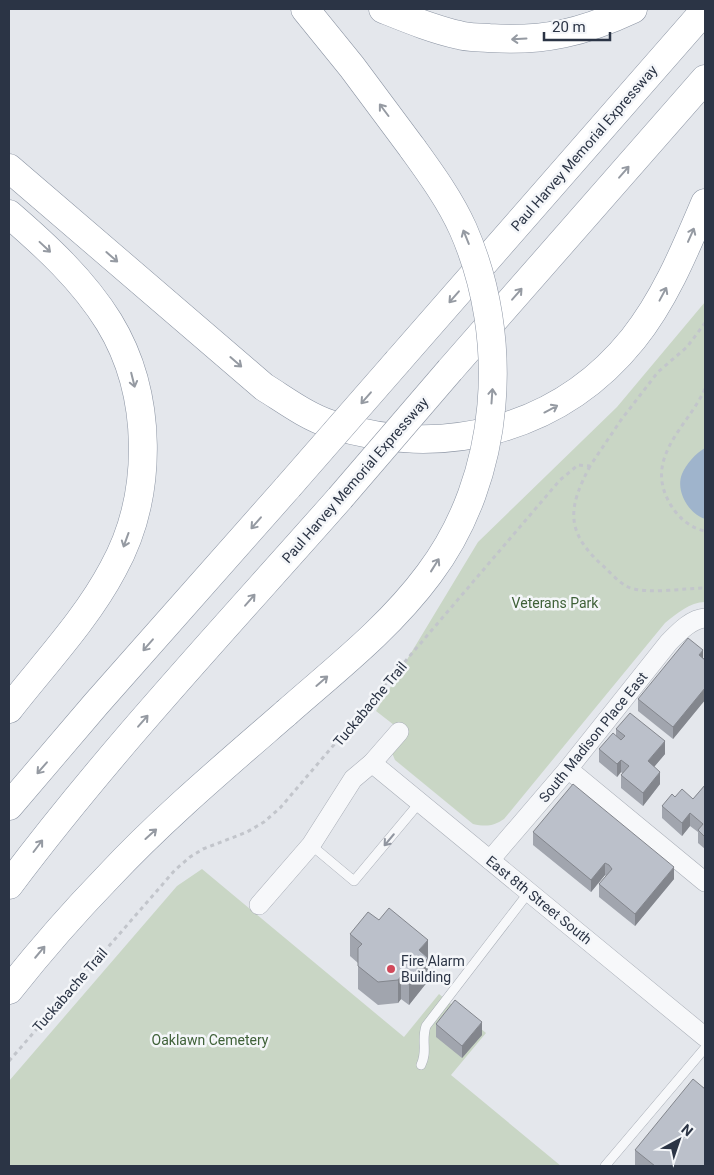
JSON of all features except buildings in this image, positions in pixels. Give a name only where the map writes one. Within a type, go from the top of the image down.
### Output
[{"type":"highway","points":[[9,990],[72,915],[114,871],[235,757],[389,621],[430,572],[456,529],[477,476],[490,420],[493,376],[491,329],[472,252],[458,220],[432,176],[346,59],[305,9]]},
{"type":"highway","points":[[383,9],[420,24],[461,36],[507,39],[550,37],[593,27],[633,9]]},
{"type":"highway","name":"Paul Harvey Memorial Expressway","points":[[9,806],[96,704],[705,10]]},
{"type":"highway","name":"Paul Harvey Memorial Expressway","points":[[9,885],[50,831],[136,728],[340,498],[705,79]]},
{"type":"highway","points":[[9,168],[264,386],[302,411],[328,423],[364,433],[410,439],[471,435],[506,428],[542,413],[594,380],[632,340],[654,310],[678,266],[705,203]]},
{"type":"highway","points":[[9,214],[63,264],[87,290],[110,323],[128,360],[138,400],[143,437],[142,474],[137,505],[127,539],[115,567],[103,588],[77,623],[9,708]]},
{"type":"street","name":"South Madison Place East","points":[[490,860],[568,769],[669,642],[682,630],[702,618]]},
{"type":"street","points":[[259,905],[312,846],[353,779],[372,763],[398,732]]},
{"type":"street","name":"East 8th Street South","points":[[372,763],[705,1037]]},
{"type":"street","points":[[568,769],[705,882]]},
{"type":"lane","points":[[312,846],[354,881],[420,802]]},
{"type":"lane","points":[[421,1065],[425,1057],[423,1035],[426,1026],[529,892]]},
{"type":"lane","points":[[605,1166],[705,1048]]},
{"type":"path","points":[[705,323],[687,347],[658,372],[590,466],[579,489],[574,512],[574,529],[590,554],[629,587],[652,590],[705,588]]},
{"type":"path","points":[[705,389],[678,431],[663,460],[661,482],[664,493],[674,511],[691,526],[705,531]]},
{"type":"path","name":"Tuckabache Trail","points":[[9,1061],[175,870],[203,849],[247,832],[264,822],[280,808],[560,480],[578,465],[590,466]]},
{"type":"green space","name":"Veterans Park","points":[[705,302],[705,602],[689,606],[665,623],[504,819],[490,825],[473,824],[395,760],[392,753],[403,732],[376,711],[478,542],[617,407]]},
{"type":"green space","name":"Oaklawn Cemetery","points":[[202,869],[404,1037],[439,994],[486,1033],[451,1075],[561,1166],[9,1166],[9,1081],[177,886]]},
{"type":"water","points":[[705,448],[705,519],[694,512],[685,501],[680,488],[680,481],[689,463]]},
{"type":"place","name":"Fire Alarm Building","points":[[391,969]]}]
